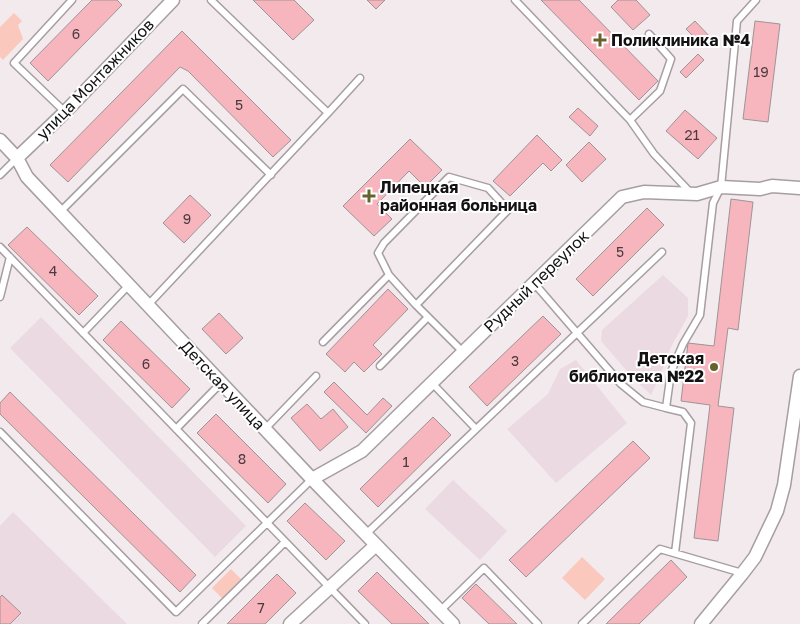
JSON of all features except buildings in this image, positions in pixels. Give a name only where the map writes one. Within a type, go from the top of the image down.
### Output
[{"type":"street","name":"улица Монтажников","points":[[17,158],[65,112],[173,0]]},
{"type":"street","name":"Детская улица","points":[[0,140],[17,158],[27,177],[312,479],[453,624]]},
{"type":"street","name":"Рудный переулок","points":[[312,479],[362,451],[622,196],[644,192],[697,194],[721,186],[760,189],[772,186],[800,188]]},
{"type":"street","points":[[701,624],[742,574],[754,556],[777,511],[784,485],[800,376]]},
{"type":"street","points":[[290,624],[376,545]]},
{"type":"lane","points":[[65,112],[14,63],[72,0]]},
{"type":"lane","points":[[211,0],[328,112]]},
{"type":"lane","points":[[515,0],[630,120],[654,154],[690,193]]},
{"type":"lane","points":[[666,408],[671,372],[683,344],[700,315],[713,203],[721,186],[737,21],[756,0]]},
{"type":"lane","points":[[630,120],[660,91],[671,59],[649,34]]},
{"type":"lane","points":[[148,305],[360,78]]},
{"type":"lane","points":[[60,212],[183,89],[271,175]]},
{"type":"lane","points":[[0,175],[17,158]]},
{"type":"lane","points":[[416,305],[508,210],[488,188],[449,177],[384,243],[378,253],[389,276],[416,305],[463,352]]},
{"type":"lane","points":[[0,247],[365,624]]},
{"type":"lane","points":[[366,534],[662,252]]},
{"type":"lane","points":[[0,297],[10,258]]},
{"type":"lane","points":[[323,342],[389,276]]},
{"type":"lane","points":[[534,283],[621,384],[643,402],[683,412],[691,424],[675,553]]},
{"type":"lane","points":[[83,333],[129,285]]},
{"type":"lane","points":[[380,366],[428,317]]},
{"type":"lane","points":[[265,429],[316,376]]},
{"type":"lane","points":[[176,429],[221,383]]},
{"type":"lane","points":[[432,383],[476,429]]},
{"type":"lane","points":[[0,432],[176,612],[312,479]]},
{"type":"lane","points":[[202,624],[285,542]]},
{"type":"lane","points":[[582,624],[660,549],[742,574]]},
{"type":"lane","points":[[440,611],[484,568],[538,624]]},
{"type":"shaded area","points":[[14,13],[22,21],[18,25],[23,39],[3,60],[0,57],[0,27]]},
{"type":"shaded area","points":[[663,275],[688,298],[688,316],[671,347],[651,395],[632,377],[601,341],[602,330]]},
{"type":"shaded area","points":[[41,317],[246,526],[215,557],[10,348]]},
{"type":"shaded area","points":[[576,360],[627,423],[556,483],[507,429],[548,394],[560,369]]},
{"type":"shaded area","points":[[453,480],[507,531],[480,560],[425,509]]},
{"type":"shaded area","points":[[13,512],[127,624],[0,624],[0,526]]},
{"type":"shaded area","points":[[582,557],[605,579],[585,600],[562,578]]},
{"type":"shaded area","points":[[231,569],[241,579],[222,598],[212,588]]},
{"type":"place","name":"Поликлиника №4","points":[[600,40]]},
{"type":"place","name":"Липецкая районная больница","points":[[369,196]]},
{"type":"place","name":"Детская библиотека №22","points":[[714,367]]}]
